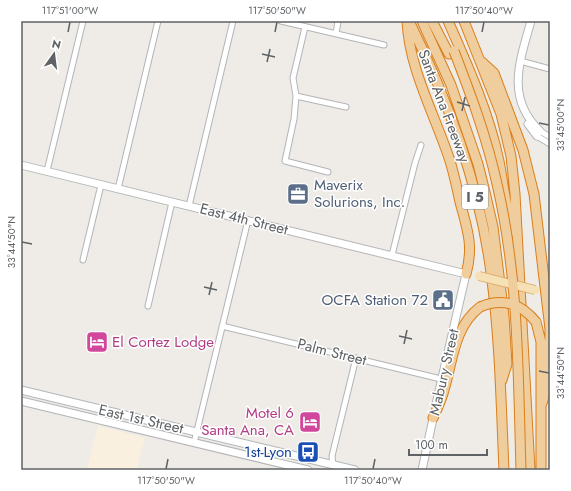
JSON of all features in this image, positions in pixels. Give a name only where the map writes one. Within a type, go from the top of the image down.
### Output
[{"type":"highway","points":[[408,21],[408,41],[437,129],[450,161],[468,229],[471,248],[466,274]]},
{"type":"highway","name":"Santa Ana Freeway","points":[[408,21],[432,68],[449,111],[479,210],[491,272],[501,383],[504,470]]},
{"type":"highway","name":"Santa Ana Freeway","points":[[422,21],[453,91],[478,164],[490,213],[500,274],[507,364],[501,383]]},
{"type":"highway","points":[[432,21],[452,52],[473,100],[489,151],[506,227],[513,288],[521,470]]},
{"type":"highway","points":[[440,21],[486,152],[502,229],[507,281],[517,470]]},
{"type":"highway","name":"I 5","points":[[448,21],[487,119],[499,161],[507,214],[517,239]]},
{"type":"highway","name":"I 5","points":[[464,21],[501,114],[511,156],[530,470]]},
{"type":"highway","points":[[480,60],[494,73],[523,150],[534,194],[550,328],[550,349],[546,390],[541,406]]},
{"type":"highway","points":[[433,418],[444,391],[460,331],[468,318],[480,307],[488,304],[507,302],[525,310],[536,322],[541,342],[541,470]]},
{"type":"main road","points":[[531,21],[520,61],[517,79],[518,92],[526,114],[538,133]]},
{"type":"main road","name":"East 4th Street","points":[[21,165],[466,274]]},
{"type":"main road","name":"Mabury Street","points":[[422,470],[441,379],[466,274]]},
{"type":"main road","points":[[479,276],[535,290]]},
{"type":"main road","name":"East 1st Street","points":[[21,390],[333,467],[355,470]]},
{"type":"main road","name":"East 1st Street","points":[[21,401],[308,470]]},
{"type":"street","points":[[47,171],[82,21]]},
{"type":"street","points":[[118,189],[158,21]]},
{"type":"street","points":[[189,206],[233,21]]},
{"type":"street","points":[[281,21],[384,45]]},
{"type":"street","points":[[336,34],[338,21]]},
{"type":"street","points":[[305,27],[293,78],[296,96],[294,119],[285,162],[328,172]]},
{"type":"street","points":[[520,61],[550,68]]},
{"type":"street","points":[[296,96],[346,107]]},
{"type":"street","points":[[538,133],[550,137]]},
{"type":"street","points":[[538,133],[550,144]]},
{"type":"street","points":[[392,255],[415,163],[421,145]]},
{"type":"street","points":[[83,260],[101,185]]},
{"type":"street","points":[[148,306],[172,202]]},
{"type":"street","points":[[194,442],[248,220]]},
{"type":"street","name":"Palm Street","points":[[222,326],[441,379]]},
{"type":"street","points":[[333,467],[332,456],[356,358]]},
{"type":"shaded area","points":[[98,426],[145,438],[137,470],[87,470]]},
{"type":"place","name":"Maverix Solurions, Inc.","points":[[298,194]]},
{"type":"place","name":"OCFA Station 72","points":[[443,300]]},
{"type":"place","name":"El Cortez Lodge","points":[[97,342]]},
{"type":"place","name":"Motel 6 Santa Ana, CA","points":[[310,422]]},
{"type":"place","name":"1st-Lyon","points":[[308,452]]}]
